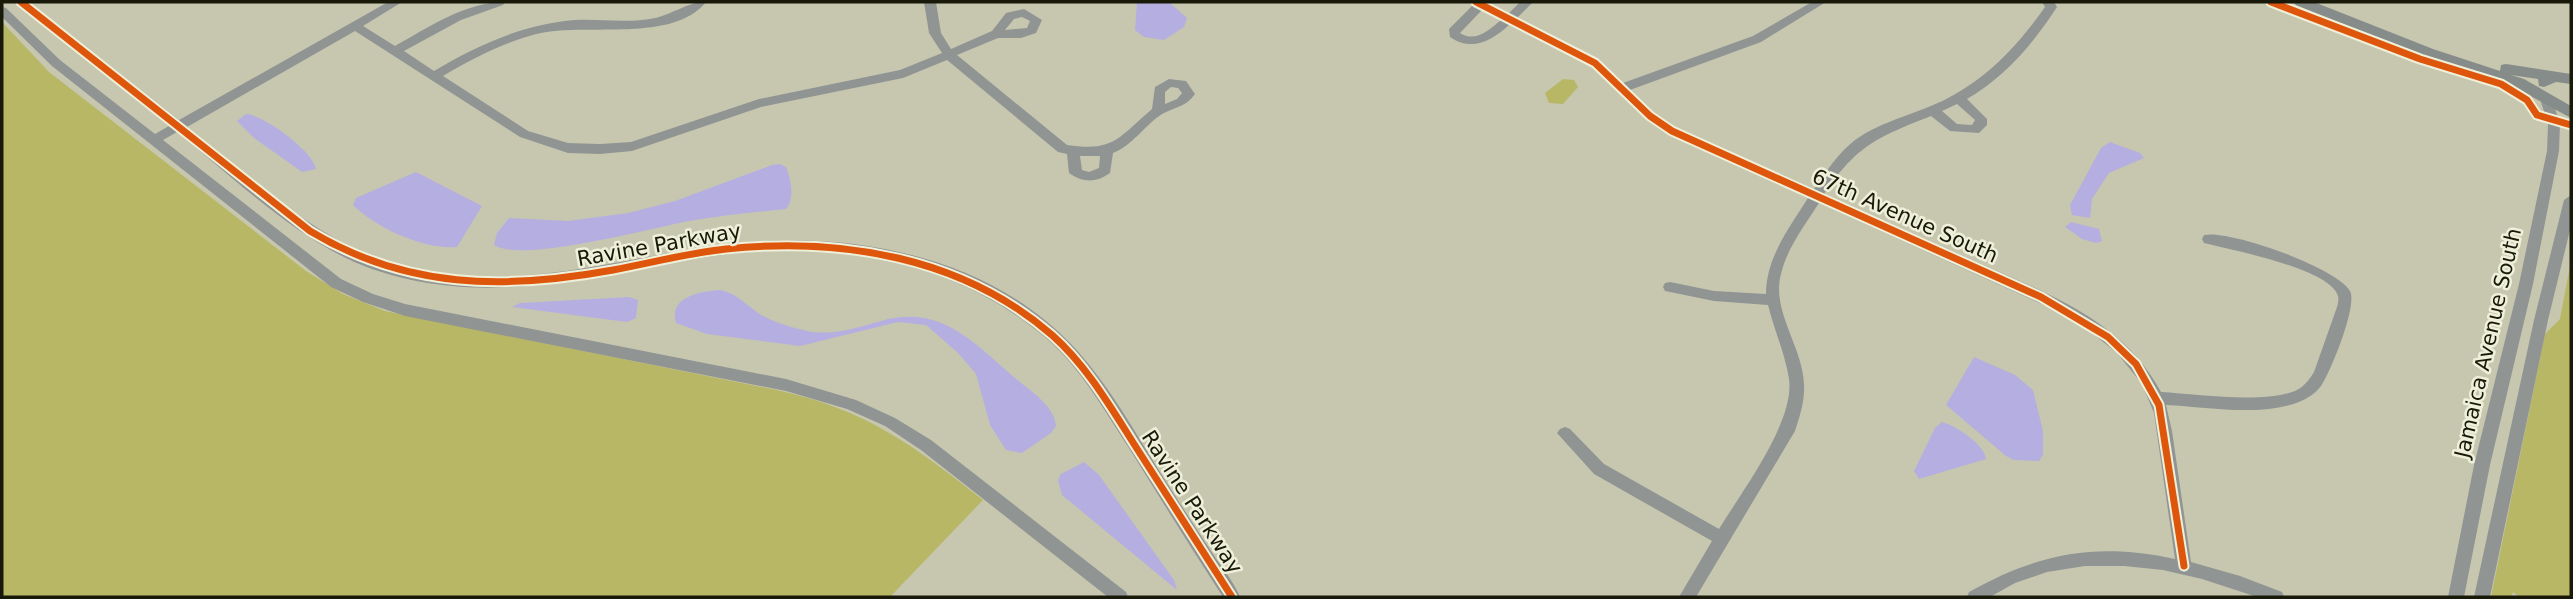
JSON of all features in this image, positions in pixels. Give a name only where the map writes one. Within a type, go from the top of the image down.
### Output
[{"type":"main road","points":[[2302,2],[2471,60],[2560,78]]},
{"type":"main road","points":[[2302,2],[2428,53],[2505,77],[2571,113]]},
{"type":"main road","points":[[2547,99],[2543,85],[2560,78]]},
{"type":"street","name":"Ravine Parkway","points":[[21,2],[177,127],[330,244],[368,262],[418,275],[463,281],[532,282],[598,273],[726,249],[795,245],[848,248],[889,255],[934,267],[972,282],[1026,314],[1076,360],[1112,410],[1232,597]]},
{"type":"street","points":[[153,140],[396,2]]},
{"type":"street","points":[[395,51],[457,17],[499,2]]},
{"type":"street","points":[[434,76],[477,50],[517,35],[581,23],[660,24],[701,2]]},
{"type":"street","points":[[930,2],[935,33],[950,55],[1055,144],[1073,152],[1107,151],[1124,143],[1158,111]]},
{"type":"street","points":[[1479,3],[1455,29],[1459,39],[1469,43],[1480,42],[1527,2]]},
{"type":"street","points":[[1623,88],[1757,39],[1820,2]]},
{"type":"street","points":[[1687,597],[1787,431],[1797,407],[1797,369],[1772,300],[1772,278],[1777,261],[1818,197],[1855,147],[1884,129],[1933,111],[1984,84],[2010,63],[2051,7],[2048,2]]},
{"type":"street","name":"67th Avenue South","points":[[1479,3],[1589,59],[1650,116],[1672,131],[2078,316],[2105,334],[2127,356],[2156,398],[2184,566]]},
{"type":"street","points":[[2,11],[57,63],[307,263],[336,283],[368,298],[451,319],[786,385],[822,394],[871,413],[926,445],[1120,597]]},
{"type":"street","points":[[354,25],[541,142],[568,148],[600,149],[645,142],[759,103],[889,78],[996,34]]},
{"type":"street","points":[[2560,78],[2571,71]]},
{"type":"street","points":[[1933,111],[1954,128],[1975,130],[1981,125],[1981,119],[1959,99]]},
{"type":"street","name":"Jamaica Avenue South","points":[[2456,597],[2482,465],[2526,284],[2553,151],[2554,124],[2547,99]]},
{"type":"street","points":[[1073,152],[1074,170],[1091,177],[1105,170],[1107,151]]},
{"type":"street","points":[[2482,597],[2541,320],[2571,200]]},
{"type":"street","points":[[2156,398],[2274,401],[2295,397],[2310,390],[2319,378],[2346,300],[2342,291],[2332,281],[2253,248],[2209,239]]},
{"type":"street","points":[[1670,286],[1714,296],[1772,300]]},
{"type":"street","points":[[1564,433],[1599,469],[1723,539]]},
{"type":"street","points":[[1975,597],[2011,577],[2058,563],[2106,558],[2184,566],[2230,579],[2276,597]]},
{"type":"shaded area","points":[[1137,2],[1169,2],[1187,18],[1184,27],[1164,40],[1144,37],[1135,30]]},
{"type":"shaded area","points":[[2,22],[49,72],[306,271],[343,294],[385,311],[809,398],[888,432],[934,462],[983,500],[890,597],[2,597]]},
{"type":"shaded area","points":[[1563,79],[1574,80],[1578,87],[1563,104],[1549,103],[1545,93]]},
{"type":"shaded area","points":[[246,114],[264,120],[287,135],[306,153],[316,169],[302,172],[254,138],[237,121]]},
{"type":"shaded area","points":[[2110,142],[2140,153],[2144,158],[2109,173],[2092,199],[2090,218],[2072,215],[2070,205],[2101,148]]},
{"type":"shaded area","points":[[780,164],[786,167],[791,183],[791,200],[786,209],[695,220],[560,247],[509,250],[494,245],[497,233],[509,218],[568,221],[628,213],[675,201]]},
{"type":"shaded area","points":[[416,172],[482,206],[457,247],[430,245],[401,236],[374,222],[353,205],[356,198]]},
{"type":"shaded area","points":[[2071,222],[2099,229],[2102,241],[2096,243],[2082,239],[2065,227]]},
{"type":"shaded area","points":[[2571,261],[2571,597],[2519,597],[2513,592],[2511,597],[2491,597],[2545,334],[2560,319]]},
{"type":"shaded area","points":[[721,290],[771,320],[807,331],[836,332],[902,317],[939,322],[970,340],[1034,393],[1051,412],[1056,426],[1051,433],[1022,453],[1006,450],[990,425],[976,374],[958,353],[926,325],[898,322],[800,346],[707,334],[676,323],[675,314],[682,301],[696,294]]},
{"type":"shaded area","points":[[629,297],[638,300],[636,318],[627,322],[512,307],[520,303]]},
{"type":"shaded area","points":[[1974,357],[2015,375],[2033,390],[2043,431],[2043,455],[2039,461],[2014,460],[2006,456],[1946,405]]},
{"type":"shaded area","points":[[1942,422],[1968,436],[1980,447],[1986,459],[1919,479],[1914,471],[1935,428]]},
{"type":"shaded area","points":[[1084,462],[1099,475],[1174,580],[1177,590],[1062,495],[1058,480],[1061,474]]},
{"type":"cycle path","points":[[21,2],[310,231],[342,250],[376,264],[449,280],[524,282],[597,273],[726,249],[813,245],[899,257],[940,269],[980,286],[1017,308],[1066,348],[1112,409],[1232,597]]},
{"type":"cycle path","points":[[1476,2],[1595,63],[1650,116],[1672,131],[2041,297],[2092,325],[2108,337],[2136,364],[2147,379],[2159,405],[2184,566]]},
{"type":"cycle path","points":[[2271,2],[2420,59],[2501,84],[2527,100],[2537,115],[2571,125]]}]
